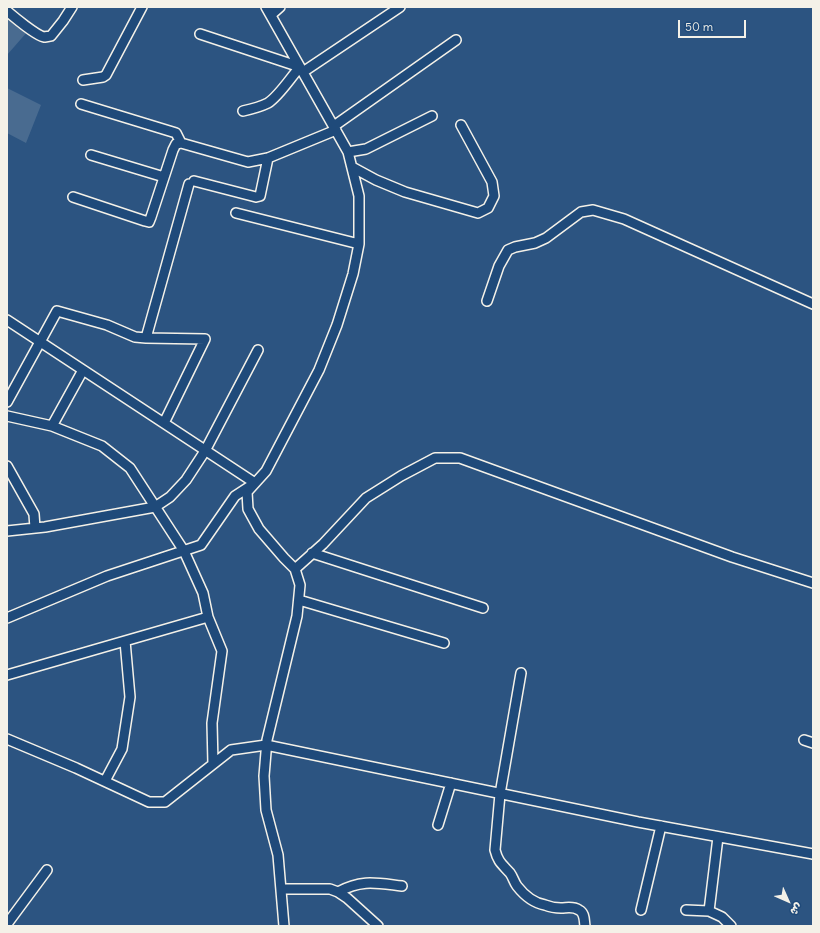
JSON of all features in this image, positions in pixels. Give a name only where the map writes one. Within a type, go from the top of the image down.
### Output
[{"type":"street","points":[[7,11],[38,34],[45,37],[51,36],[72,7]]},
{"type":"street","points":[[83,80],[103,77],[106,75],[142,7]]},
{"type":"street","points":[[280,7],[269,11],[348,152],[359,196],[359,244],[353,274],[337,325],[319,370],[266,471],[247,492],[248,509],[259,529],[295,569],[300,585],[297,616],[266,745],[264,776],[266,810],[278,856],[284,926]]},
{"type":"street","points":[[243,111],[257,108],[268,102],[275,97],[301,69],[400,7]]},
{"type":"street","points":[[200,34],[301,69]]},
{"type":"street","points":[[73,197],[149,222],[176,144],[181,143],[248,162],[268,158],[335,128],[456,40]]},
{"type":"street","points":[[81,104],[176,133],[181,143]]},
{"type":"street","points":[[348,152],[366,149],[432,116]]},
{"type":"street","points":[[352,167],[376,180],[405,192],[478,213],[488,208],[494,196],[492,182],[461,125]]},
{"type":"street","points":[[91,155],[164,177]]},
{"type":"street","points":[[146,338],[192,183],[256,197],[260,196],[268,158]]},
{"type":"street","points":[[487,301],[499,266],[508,250],[535,243],[546,238],[581,212],[593,210],[624,220],[813,304]]},
{"type":"street","points":[[236,213],[359,244]]},
{"type":"street","points":[[7,402],[57,311],[107,324],[135,337],[205,339],[164,423]]},
{"type":"street","points":[[7,320],[255,483]]},
{"type":"street","points":[[7,531],[45,527],[155,507],[170,497],[186,480],[206,450],[258,350]]},
{"type":"street","points":[[52,426],[83,370]]},
{"type":"street","points":[[7,416],[52,426],[102,446],[130,468],[184,552],[203,593],[208,617],[222,651],[212,723],[213,764]]},
{"type":"street","points":[[295,569],[323,544],[366,498],[401,476],[435,458],[460,458],[732,557],[813,583]]},
{"type":"street","points":[[7,466],[34,514],[35,528]]},
{"type":"street","points":[[7,618],[107,576],[184,552],[201,545],[235,496],[255,483]]},
{"type":"street","points":[[312,553],[483,608]]},
{"type":"street","points":[[299,600],[444,643]]},
{"type":"street","points":[[7,675],[208,617]]},
{"type":"street","points":[[106,781],[122,749],[130,697],[125,641]]},
{"type":"street","points":[[521,673],[500,794],[495,850],[497,858],[511,874],[517,886],[533,900],[544,905],[580,910],[583,913],[585,926]]},
{"type":"street","points":[[7,739],[106,781],[149,802],[165,802],[231,750],[266,745],[660,826],[813,854]]},
{"type":"street","points":[[438,825],[451,783]]},
{"type":"street","points":[[641,910],[660,826]]},
{"type":"street","points":[[709,911],[718,837]]},
{"type":"street","points":[[7,924],[47,870]]},
{"type":"street","points":[[338,892],[351,886],[368,882],[402,886]]},
{"type":"street","points":[[281,888],[330,889],[338,892],[347,898],[378,926]]},
{"type":"street","points":[[686,910],[709,911],[722,917],[731,926]]},
{"type":"shaded area","points":[[7,16],[28,31],[7,55]]},
{"type":"shaded area","points":[[7,88],[41,105],[26,143],[7,133]]}]
